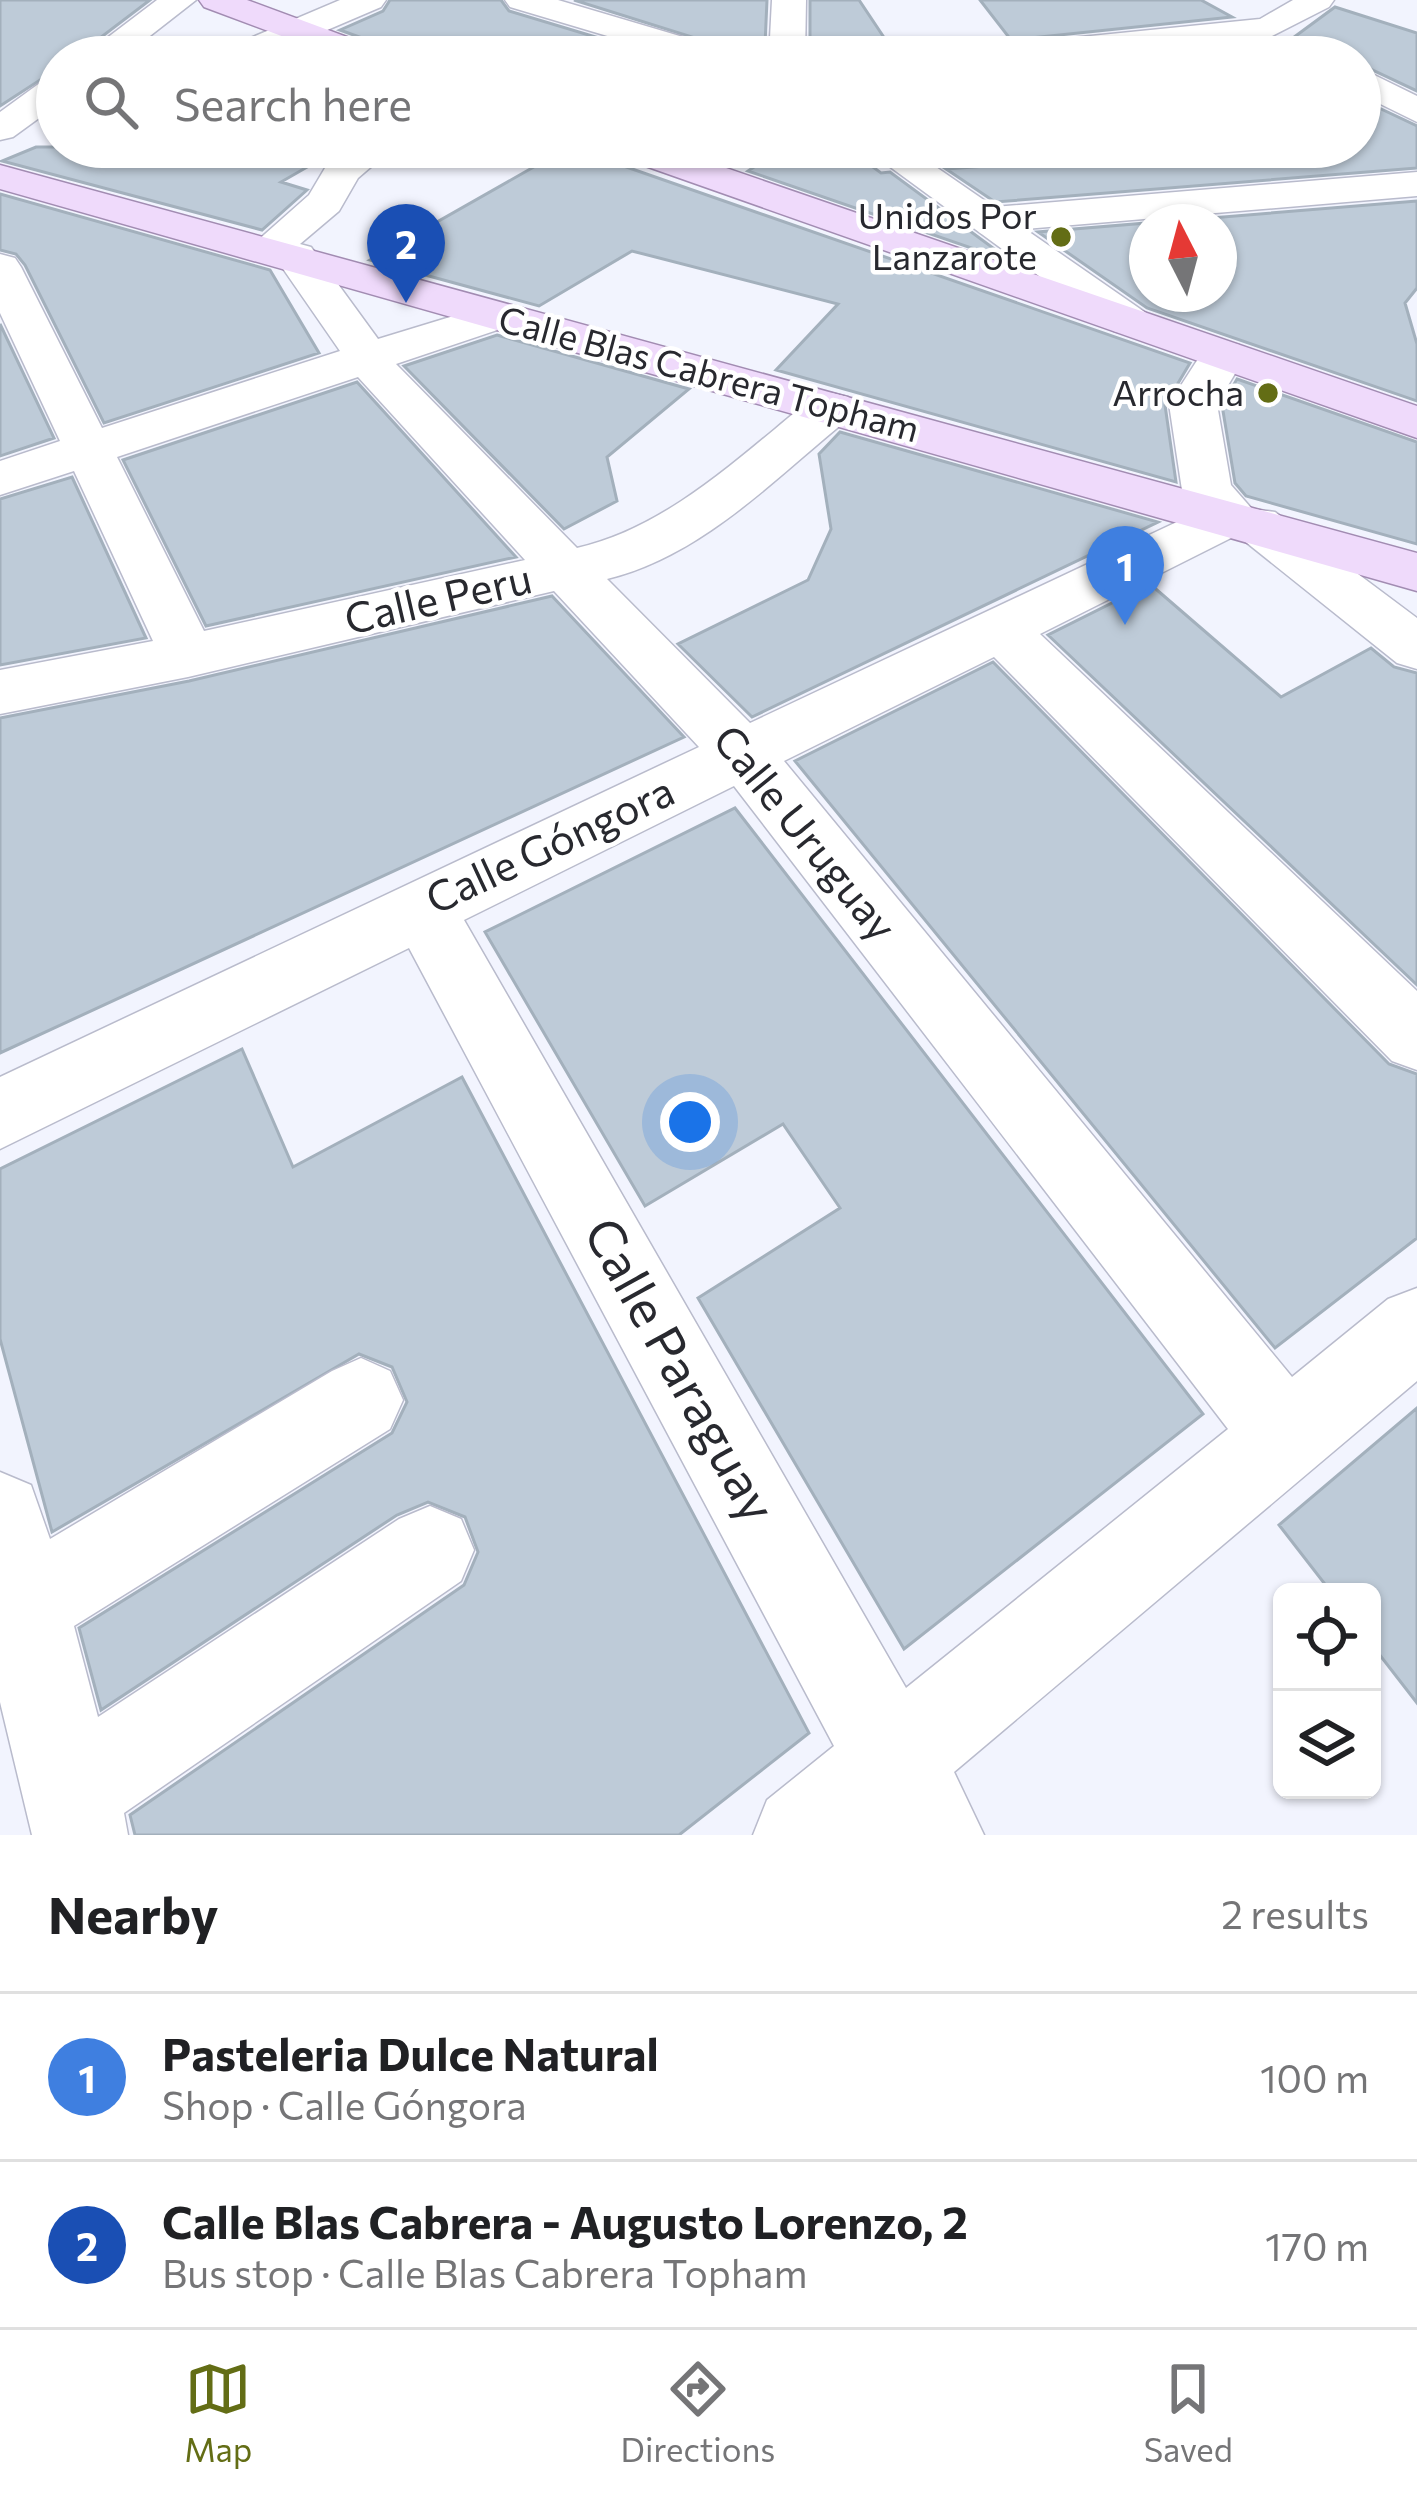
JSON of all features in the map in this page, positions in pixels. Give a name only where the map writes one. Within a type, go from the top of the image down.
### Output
[{"type":"main road","points":[[216,0],[308,36]]},
{"type":"main road","points":[[688,168],[1417,423]]},
{"type":"main road","name":"Calle Blas Cabrera Topham","points":[[0,177],[1417,572]]},
{"type":"street","points":[[129,36],[179,0]]},
{"type":"street","points":[[286,36],[369,0]]},
{"type":"street","points":[[522,0],[644,36]]},
{"type":"street","points":[[788,36],[789,0]]},
{"type":"street","points":[[1220,0],[1283,36]]},
{"type":"street","points":[[1209,36],[1268,28],[1317,0]]},
{"type":"street","points":[[1381,91],[1417,111]]},
{"type":"street","points":[[0,129],[36,103]]},
{"type":"street","points":[[282,253],[326,202],[346,168]]},
{"type":"street","points":[[912,168],[1130,322]]},
{"type":"street","points":[[1223,168],[1257,197]]},
{"type":"street","points":[[986,220],[1417,184]]},
{"type":"street","name":"Calle Uruguay","points":[[282,253],[385,382],[743,754],[1286,1436]]},
{"type":"street","points":[[0,267],[188,656]]},
{"type":"street","points":[[0,478],[496,316]]},
{"type":"street","points":[[1223,355],[1193,404],[1207,490],[1417,648]]},
{"type":"street","name":"Calle Peru","points":[[0,692],[188,656],[624,556],[680,528],[831,408]]},
{"type":"street","name":"Calle Góngora","points":[[0,1114],[1000,629],[1244,521]]},
{"type":"street","points":[[1000,629],[1417,1038]]},
{"type":"street","name":"Calle Paraguay","points":[[421,906],[915,1797]]},
{"type":"street","points":[[802,1835],[915,1797],[1286,1436],[1417,1328]]},
{"type":"street","points":[[22,1606],[361,1400]]},
{"type":"street","points":[[0,1516],[76,1814],[430,1550]]},
{"type":"building","points":[[0,0],[150,0],[103,36],[36,36],[36,83],[0,106]]},
{"type":"building","points":[[390,0],[501,0],[509,11],[592,36],[356,36],[340,30],[383,11]]},
{"type":"building","points":[[574,0],[767,0],[765,36],[688,36]]},
{"type":"building","points":[[810,0],[859,0],[883,36],[810,36]]},
{"type":"building","points":[[980,0],[1201,0],[1232,17],[1049,36],[1008,36]]},
{"type":"building","points":[[1335,7],[1417,33],[1417,91],[1381,74],[1381,36],[1296,36]]},
{"type":"building","points":[[1381,109],[1417,126],[1417,168],[995,202],[946,169],[1381,168]]},
{"type":"building","points":[[36,147],[36,168],[305,168],[281,182],[307,190],[262,230],[2,161]]},
{"type":"building","points":[[532,168],[629,168],[1190,363],[1165,405],[1176,482],[776,370],[838,304],[632,251],[539,306],[370,260]]},
{"type":"building","points":[[874,168],[890,172],[1012,262],[748,171]]},
{"type":"building","points":[[0,194],[270,270],[319,353],[104,423],[25,265],[16,254],[0,250]]},
{"type":"building","points":[[1417,201],[1417,288],[1405,303],[1417,344],[1417,401],[1159,312],[1237,312],[1237,216]]},
{"type":"building","points":[[1129,224],[1129,295],[1038,232]]},
{"type":"building","points":[[0,324],[54,438],[0,456]]},
{"type":"building","points":[[497,335],[689,389],[607,457],[617,501],[564,529],[404,366]]},
{"type":"building","points":[[1237,379],[1417,442],[1417,544],[1246,496],[1235,483],[1222,405]]},
{"type":"building","points":[[357,382],[516,557],[206,626],[123,460]]},
{"type":"building","points":[[840,432],[1158,522],[752,717],[678,644],[808,580],[831,529],[819,454]]},
{"type":"building","points":[[72,477],[146,638],[0,665],[0,499]]},
{"type":"building","points":[[1150,584],[1281,697],[1371,648],[1394,667],[1417,673],[1417,985],[1048,635]]},
{"type":"building","points":[[552,596],[684,737],[0,1053],[0,718],[189,681]]},
{"type":"building","points":[[993,662],[1389,1064],[1417,1074],[1417,1238],[1275,1348],[795,761]]},
{"type":"building","points":[[735,808],[1203,1414],[904,1649],[698,1298],[840,1208],[783,1124],[645,1206],[485,932]]},
{"type":"building","points":[[242,1049],[293,1167],[462,1077],[809,1733],[679,1835],[135,1835],[130,1815],[464,1585],[478,1552],[465,1517],[428,1502],[397,1515],[101,1710],[79,1628],[392,1433],[407,1402],[392,1367],[359,1354],[52,1532],[0,1339],[0,1169]]},
{"type":"building","points":[[1417,1408],[1417,1703],[1381,1657],[1381,1583],[1324,1583],[1279,1525]]},
{"type":"place","name":"Unidos Por Lanzarote","points":[[1061,237]]},
{"type":"place","name":"Calle Blas Cabrera - Augusto Lorenzo, 2","points":[[406,303]]},
{"type":"place","name":"Arrocha","points":[[1268,393]]},
{"type":"place","name":"Pasteleria Dulce Natural","points":[[1125,625]]}]
